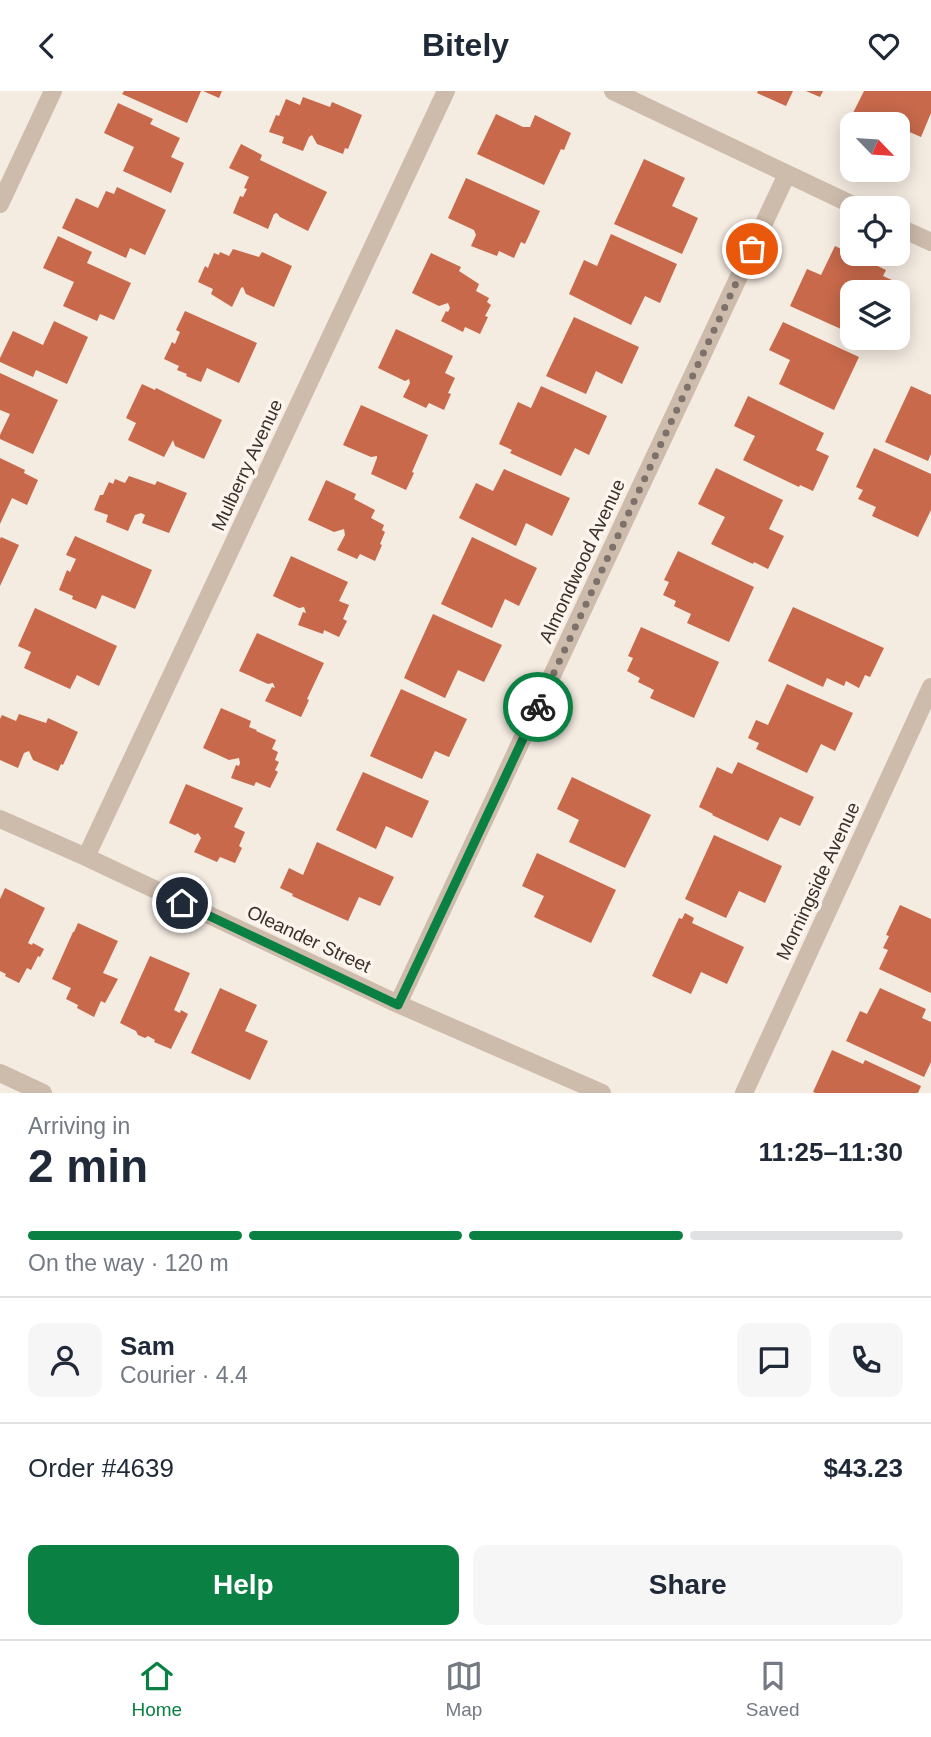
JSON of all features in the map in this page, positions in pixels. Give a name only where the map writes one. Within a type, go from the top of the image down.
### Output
[{"type":"street","points":[[0,204],[53,91]]},
{"type":"street","name":"Mulberry Avenue","points":[[86,857],[446,91]]},
{"type":"street","points":[[613,91],[840,199]]},
{"type":"street","name":"Almondwood Avenue","points":[[398,1005],[787,174]]},
{"type":"street","points":[[910,232],[931,242]]},
{"type":"street","name":"Morningside Avenue","points":[[744,1093],[931,687]]},
{"type":"street","name":"Oleander Street","points":[[0,819],[398,1005],[602,1093]]},
{"type":"street","points":[[0,1073],[43,1093]]},
{"type":"building","points":[[124,91],[201,91],[187,123],[122,94]]},
{"type":"building","points":[[203,91],[222,91],[219,98]]},
{"type":"building","points":[[793,91],[786,106],[757,93]]},
{"type":"building","points":[[806,91],[823,91],[820,97]]},
{"type":"building","points":[[864,91],[931,91],[931,113],[921,137],[910,132],[910,112],[854,112]]},
{"type":"building","points":[[303,97],[330,107],[332,102],[362,115],[348,149],[345,148],[343,154],[317,144],[312,135],[303,151],[282,143],[284,137],[269,132],[286,99],[300,105]]},
{"type":"building","points":[[118,103],[153,119],[150,124],[180,138],[171,157],[184,163],[171,193],[123,171],[134,147],[104,133]]},
{"type":"building","points":[[496,114],[523,127],[530,127],[535,115],[571,133],[544,185],[477,154]]},
{"type":"building","points":[[241,144],[262,155],[260,160],[327,192],[308,231],[277,213],[274,214],[268,229],[233,213],[240,196],[243,197],[247,189],[244,188],[249,177],[229,168]]},
{"type":"building","points":[[644,159],[685,178],[672,206],[698,218],[682,254],[614,224]]},
{"type":"building","points":[[466,178],[540,211],[525,244],[521,242],[514,258],[499,251],[497,256],[471,246],[476,235],[474,230],[448,218]]},
{"type":"building","points":[[117,187],[166,210],[145,255],[130,248],[126,258],[62,228],[76,198],[98,208],[106,191],[114,194]]},
{"type":"building","points":[[611,234],[677,264],[660,303],[645,296],[631,325],[569,294],[584,260],[597,266]]},
{"type":"building","points":[[58,236],[92,252],[87,263],[131,283],[114,320],[100,314],[97,321],[63,306],[74,282],[43,268]]},
{"type":"building","points":[[835,246],[840,248],[840,266],[878,266],[886,270],[883,276],[892,280],[840,280],[840,329],[790,306],[807,269],[821,275]]},
{"type":"building","points":[[233,249],[259,257],[262,252],[292,266],[274,307],[246,294],[243,287],[232,307],[211,294],[213,289],[198,282],[214,253],[219,255],[220,252],[229,256]]},
{"type":"building","points":[[431,253],[461,267],[459,271],[479,284],[476,291],[489,298],[487,302],[491,305],[485,316],[488,317],[480,334],[465,327],[463,332],[441,321],[450,308],[448,303],[439,306],[412,293]]},
{"type":"building","points":[[185,311],[257,343],[239,383],[207,368],[201,382],[186,376],[187,374],[177,370],[179,366],[164,359],[172,342],[175,344],[180,332],[176,330]]},
{"type":"building","points":[[574,317],[639,347],[622,384],[596,371],[586,394],[546,376]]},
{"type":"building","points":[[54,321],[88,337],[67,384],[36,370],[33,377],[0,362],[13,331],[43,345]]},
{"type":"building","points":[[783,322],[859,357],[834,410],[779,384],[790,360],[769,350]]},
{"type":"building","points":[[396,329],[453,356],[445,373],[455,378],[444,410],[429,403],[426,408],[403,397],[410,383],[409,379],[405,381],[378,368]]},
{"type":"building","points":[[0,373],[58,400],[33,454],[0,439],[10,414],[0,410]]},
{"type":"building","points":[[142,384],[222,420],[204,459],[175,446],[173,440],[164,457],[128,440],[136,423],[126,418]]},
{"type":"building","points":[[541,386],[607,416],[589,455],[575,448],[561,476],[510,453],[512,450],[499,444],[518,402],[531,408]]},
{"type":"building","points":[[911,386],[931,395],[931,454],[928,461],[885,442]]},
{"type":"building","points":[[748,396],[824,433],[816,450],[829,456],[813,491],[743,460],[755,436],[734,426]]},
{"type":"building","points":[[361,405],[428,435],[406,490],[371,474],[377,456],[371,457],[343,445]]},
{"type":"building","points":[[874,448],[931,474],[931,510],[918,537],[872,516],[876,507],[858,499],[863,490],[856,487]]},
{"type":"building","points":[[0,458],[25,470],[24,473],[38,480],[27,505],[12,498],[0,524]]},
{"type":"building","points":[[716,468],[783,500],[769,529],[784,536],[768,569],[711,544],[725,517],[698,504]]},
{"type":"building","points":[[504,469],[570,498],[552,536],[526,523],[516,546],[459,518],[476,483],[493,491]]},
{"type":"building","points":[[129,476],[155,485],[157,481],[187,493],[169,533],[142,523],[145,515],[141,513],[135,515],[128,531],[106,522],[108,515],[94,510],[109,482],[113,484],[115,479],[125,483]]},
{"type":"building","points":[[326,480],[356,494],[354,499],[375,510],[371,518],[384,525],[382,530],[385,532],[375,561],[360,554],[357,559],[337,550],[345,535],[344,529],[334,532],[308,520]]},
{"type":"building","points":[[75,536],[152,570],[135,609],[102,595],[96,609],[59,590],[67,570],[70,572],[76,559],[66,555]]},
{"type":"building","points":[[1,537],[19,545],[0,586],[0,539]]},
{"type":"building","points":[[472,537],[537,568],[519,606],[505,599],[492,628],[441,604]]},
{"type":"building","points":[[678,551],[754,587],[729,642],[687,623],[691,614],[674,606],[676,601],[663,595],[669,582],[664,580]]},
{"type":"building","points":[[291,556],[348,582],[339,601],[349,605],[343,619],[347,621],[339,637],[324,630],[323,634],[298,625],[303,612],[306,613],[304,607],[299,608],[273,596]]},
{"type":"building","points":[[793,607],[884,648],[870,677],[865,675],[859,688],[846,681],[844,686],[827,678],[823,687],[768,661]]},
{"type":"building","points":[[35,608],[117,646],[99,686],[77,675],[70,689],[24,668],[31,652],[18,646]]},
{"type":"building","points":[[433,614],[502,645],[484,682],[458,670],[445,698],[404,678]]},
{"type":"building","points":[[641,627],[719,662],[694,718],[650,698],[654,690],[638,682],[640,678],[627,671],[633,658],[628,656]]},
{"type":"building","points":[[257,633],[324,663],[301,717],[265,701],[272,687],[275,688],[273,683],[268,684],[239,671]]},
{"type":"building","points":[[787,684],[853,713],[835,751],[821,744],[807,773],[756,749],[759,743],[748,738],[756,720],[768,725]]},
{"type":"building","points":[[401,689],[467,719],[449,757],[435,751],[422,779],[370,756]]},
{"type":"building","points":[[221,708],[251,721],[249,727],[276,740],[272,749],[278,752],[275,760],[279,762],[275,770],[278,772],[270,788],[256,782],[254,786],[231,778],[236,765],[239,766],[239,758],[229,760],[203,748]]},
{"type":"building","points":[[19,714],[46,723],[48,718],[78,732],[58,771],[33,760],[29,751],[24,753],[18,768],[0,760],[0,719],[2,715],[16,721]]},
{"type":"building","points":[[738,762],[814,797],[800,826],[780,817],[768,841],[699,807],[717,767],[732,774]]},
{"type":"building","points":[[363,772],[429,801],[412,838],[386,826],[376,849],[336,830]]},
{"type":"building","points":[[572,777],[651,815],[625,868],[569,842],[579,820],[557,809]]},
{"type":"building","points":[[186,784],[243,808],[234,827],[245,832],[235,863],[220,857],[217,862],[194,852],[201,838],[198,833],[195,835],[169,823]]},
{"type":"building","points":[[714,835],[782,866],[765,903],[739,891],[726,918],[685,899]]},
{"type":"building","points":[[317,842],[394,877],[380,906],[359,897],[348,921],[280,888],[289,868],[303,875]]},
{"type":"building","points":[[537,853],[616,890],[591,943],[534,917],[544,896],[522,886]]},
{"type":"building","points":[[5,888],[45,908],[28,943],[44,949],[31,970],[27,968],[19,983],[0,971],[0,899]]},
{"type":"building","points":[[900,905],[931,919],[931,993],[879,969],[888,950],[883,948],[889,936],[886,935]]},
{"type":"building","points":[[685,913],[694,918],[692,923],[744,947],[727,984],[701,972],[691,994],[652,976],[679,918],[682,919]]},
{"type":"building","points":[[78,923],[118,941],[103,973],[118,979],[105,1003],[101,1001],[94,1017],[66,999],[71,988],[52,979]]},
{"type":"building","points":[[150,956],[190,973],[174,1010],[188,1014],[171,1049],[154,1042],[155,1040],[148,1036],[145,1038],[138,1035],[136,1031],[120,1023]]},
{"type":"building","points":[[220,988],[257,1005],[245,1031],[268,1041],[250,1080],[191,1053]]},
{"type":"building","points":[[880,988],[926,1009],[922,1018],[931,1022],[931,1062],[924,1077],[846,1041],[860,1011],[867,1014]]},
{"type":"building","points":[[832,1050],[863,1064],[865,1060],[921,1086],[918,1093],[813,1092]]},
{"type":"way so far","points":[[538,707],[752,249]]},
{"type":"route","points":[[182,903],[398,1005],[538,707]]}]
